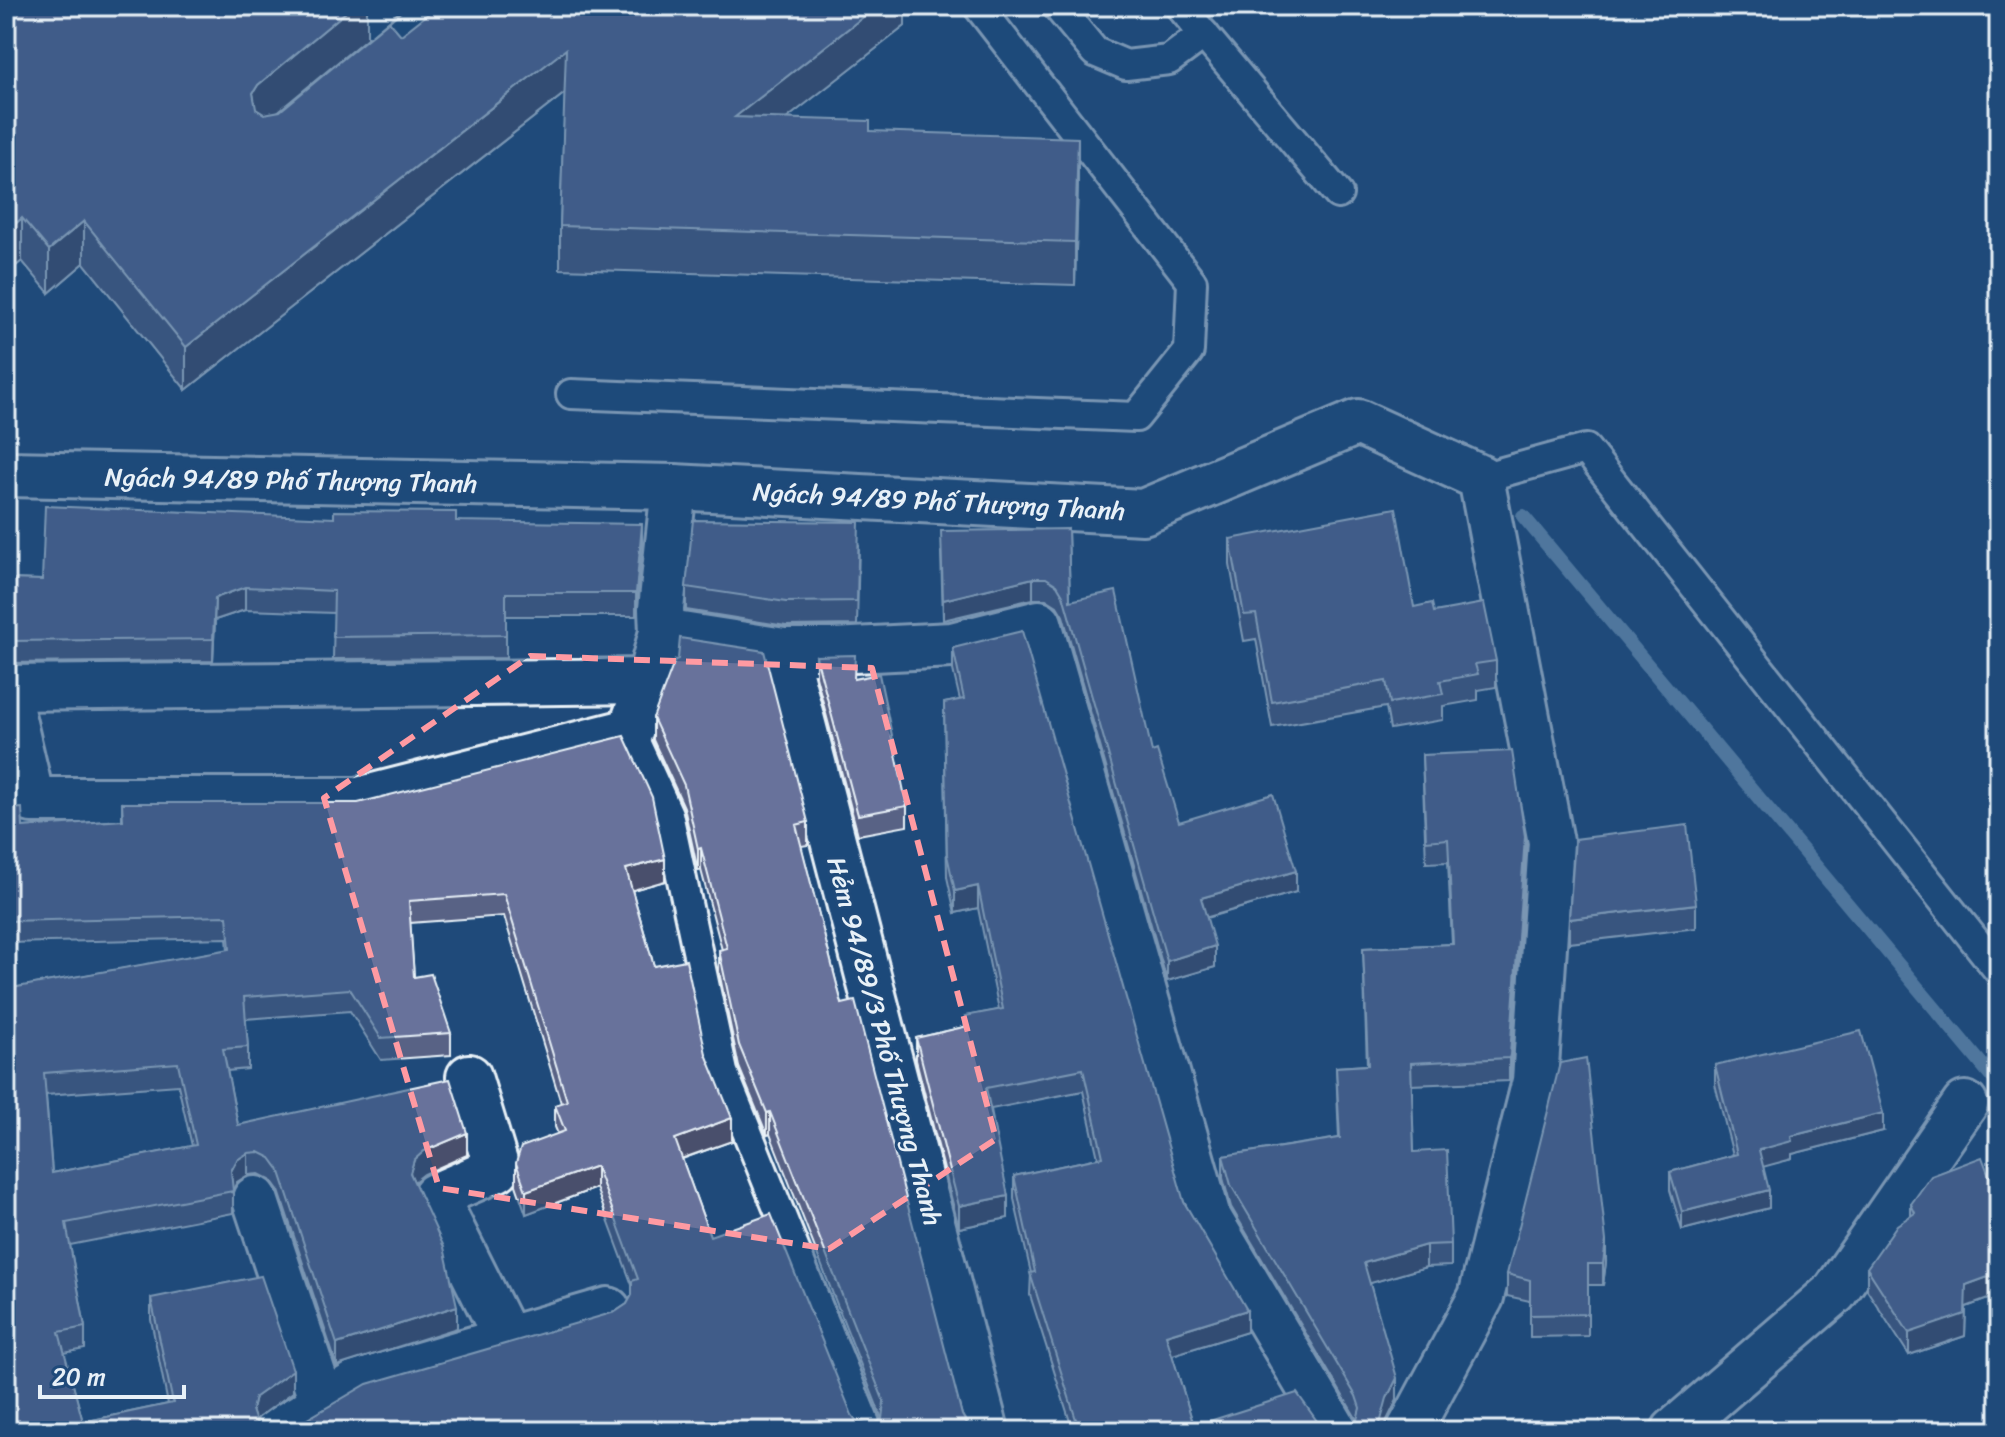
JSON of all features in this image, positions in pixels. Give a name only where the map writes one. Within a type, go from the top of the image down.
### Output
[{"type":"street","name":"Ngách 94/89 Phố Thượng Thanh","points":[[6,474],[674,487],[1143,512],[1358,422],[1481,478]]},
{"type":"street","points":[[1409,1431],[1481,1297],[1535,1081],[1551,842],[1481,478]]},
{"type":"street","points":[[649,681],[6,688],[32,800],[358,800],[630,731],[649,681],[662,632],[661,609],[674,487]]},
{"type":"street","points":[[662,632],[784,651],[952,645],[1039,623],[1208,1217],[1335,1431]]},
{"type":"street","name":"Hẻm 94/89/3 Phố Thượng Thanh","points":[[784,651],[986,1431]]},
{"type":"street","points":[[469,1077],[497,1169],[435,1196],[507,1340]]},
{"type":"street","points":[[1674,1431],[1835,1292],[1965,1104]]},
{"type":"street","points":[[255,1199],[323,1404]]},
{"type":"street","points":[[277,1431],[357,1383],[608,1310]]},
{"type":"lane","points":[[350,73],[431,6]]},
{"type":"lane","points":[[571,394],[1136,417],[1189,351],[1192,282],[978,6]]},
{"type":"lane","points":[[1057,6],[1095,52],[1126,65],[1169,60],[1204,34]]},
{"type":"lane","points":[[1180,6],[1338,194]]},
{"type":"lane","points":[[1481,478],[1586,449],[1999,971]]},
{"type":"lane","points":[[630,731],[668,814],[723,1072],[868,1431]]},
{"type":"highlighted area","points":[[530,656],[872,668],[996,1139],[829,1249],[439,1188],[324,798]]},
{"type":"building","points":[[6,6],[353,6],[258,85],[253,93],[256,109],[264,114],[280,111],[389,21],[401,35],[438,6],[877,6],[735,117],[870,121],[870,131],[1078,138],[1075,242],[560,226],[566,49],[186,347],[84,221],[49,250],[22,218],[6,232]]},
{"type":"building","points":[[45,506],[334,518],[334,511],[456,512],[456,521],[642,524],[636,593],[506,593],[506,635],[333,637],[334,591],[245,587],[215,598],[213,639],[6,641],[6,579],[42,580]]},
{"type":"building","points":[[1396,508],[1414,607],[1432,603],[1434,612],[1484,603],[1496,661],[1475,664],[1478,674],[1440,681],[1443,694],[1390,703],[1386,681],[1272,702],[1256,614],[1244,615],[1230,539]]},
{"type":"building","points":[[693,520],[859,522],[857,601],[786,602],[686,587]]},
{"type":"building","points":[[1068,529],[1070,601],[1116,591],[1152,752],[1157,750],[1179,822],[1273,794],[1296,871],[1201,898],[1215,946],[1167,961],[1063,595],[1057,585],[1046,578],[1033,578],[943,600],[941,531]]},
{"type":"building","points":[[1022,631],[1184,1202],[1247,1310],[1166,1335],[1194,1426],[1297,1393],[1324,1431],[1073,1431],[1079,1429],[1030,1273],[1035,1272],[1014,1176],[1103,1157],[1083,1069],[986,1088],[1008,1196],[959,1206],[916,1038],[968,1026],[965,1016],[1003,1009],[978,886],[955,891],[947,855],[944,703],[964,699],[953,648]]},
{"type":"building","points":[[680,638],[764,651],[808,822],[796,825],[842,1004],[855,1001],[962,1415],[969,1427],[981,1431],[287,1431],[367,1384],[615,1312],[627,1304],[632,1295],[632,1281],[638,1279],[596,1166],[526,1191],[516,1163],[521,1147],[565,1131],[555,1105],[567,1101],[504,894],[409,901],[414,977],[431,974],[451,1033],[381,1038],[350,989],[244,997],[248,1047],[223,1049],[238,1125],[450,1079],[467,1133],[424,1151],[414,1160],[410,1173],[444,1247],[457,1306],[337,1344],[279,1169],[271,1158],[259,1152],[248,1153],[237,1160],[231,1171],[233,1191],[66,1223],[85,1327],[59,1332],[83,1422],[173,1403],[151,1298],[261,1276],[293,1370],[255,1397],[252,1410],[256,1422],[267,1431],[6,1431],[6,989],[230,949],[227,916],[6,921],[6,809],[22,808],[23,827],[123,820],[122,803],[358,803],[624,736],[652,797],[665,859],[626,869],[654,966],[686,960],[706,1054],[732,1118],[675,1139],[710,1236],[771,1214],[852,1415],[858,1423],[874,1425],[882,1419],[884,1402],[770,1112],[767,1113],[739,1045],[719,950],[727,948],[701,848],[698,849],[684,785],[653,718],[678,659]],"holes":[[[178,1063],[196,1145],[52,1173],[44,1073]]]},
{"type":"building","points":[[855,655],[854,679],[879,674],[907,806],[858,815],[816,656]]},
{"type":"building","points":[[1512,751],[1525,836],[1510,1055],[1509,1058],[1411,1063],[1414,1152],[1447,1150],[1451,1244],[1426,1245],[1364,1263],[1397,1378],[1387,1398],[1380,1424],[1346,1431],[1357,1420],[1360,1408],[1356,1396],[1231,1185],[1223,1156],[1340,1138],[1336,1067],[1368,1065],[1363,948],[1453,944],[1448,839],[1426,841],[1422,755]]},
{"type":"building","points":[[1687,825],[1696,904],[1569,919],[1575,839]]},
{"type":"building","points":[[1861,1031],[1883,1113],[1791,1136],[1792,1141],[1759,1150],[1769,1190],[1682,1212],[1670,1172],[1737,1154],[1715,1065]]},
{"type":"building","points":[[1586,1058],[1606,1241],[1603,1264],[1588,1264],[1588,1314],[1530,1315],[1530,1280],[1507,1274],[1560,1063]]},
{"type":"building","points":[[1982,1157],[1999,1202],[1999,1273],[1966,1285],[1965,1314],[1909,1333],[1867,1268],[1897,1225],[1915,1213],[1911,1204],[1931,1176]]},
{"type":"waterway","points":[[1523,516],[1999,1085]]}]
